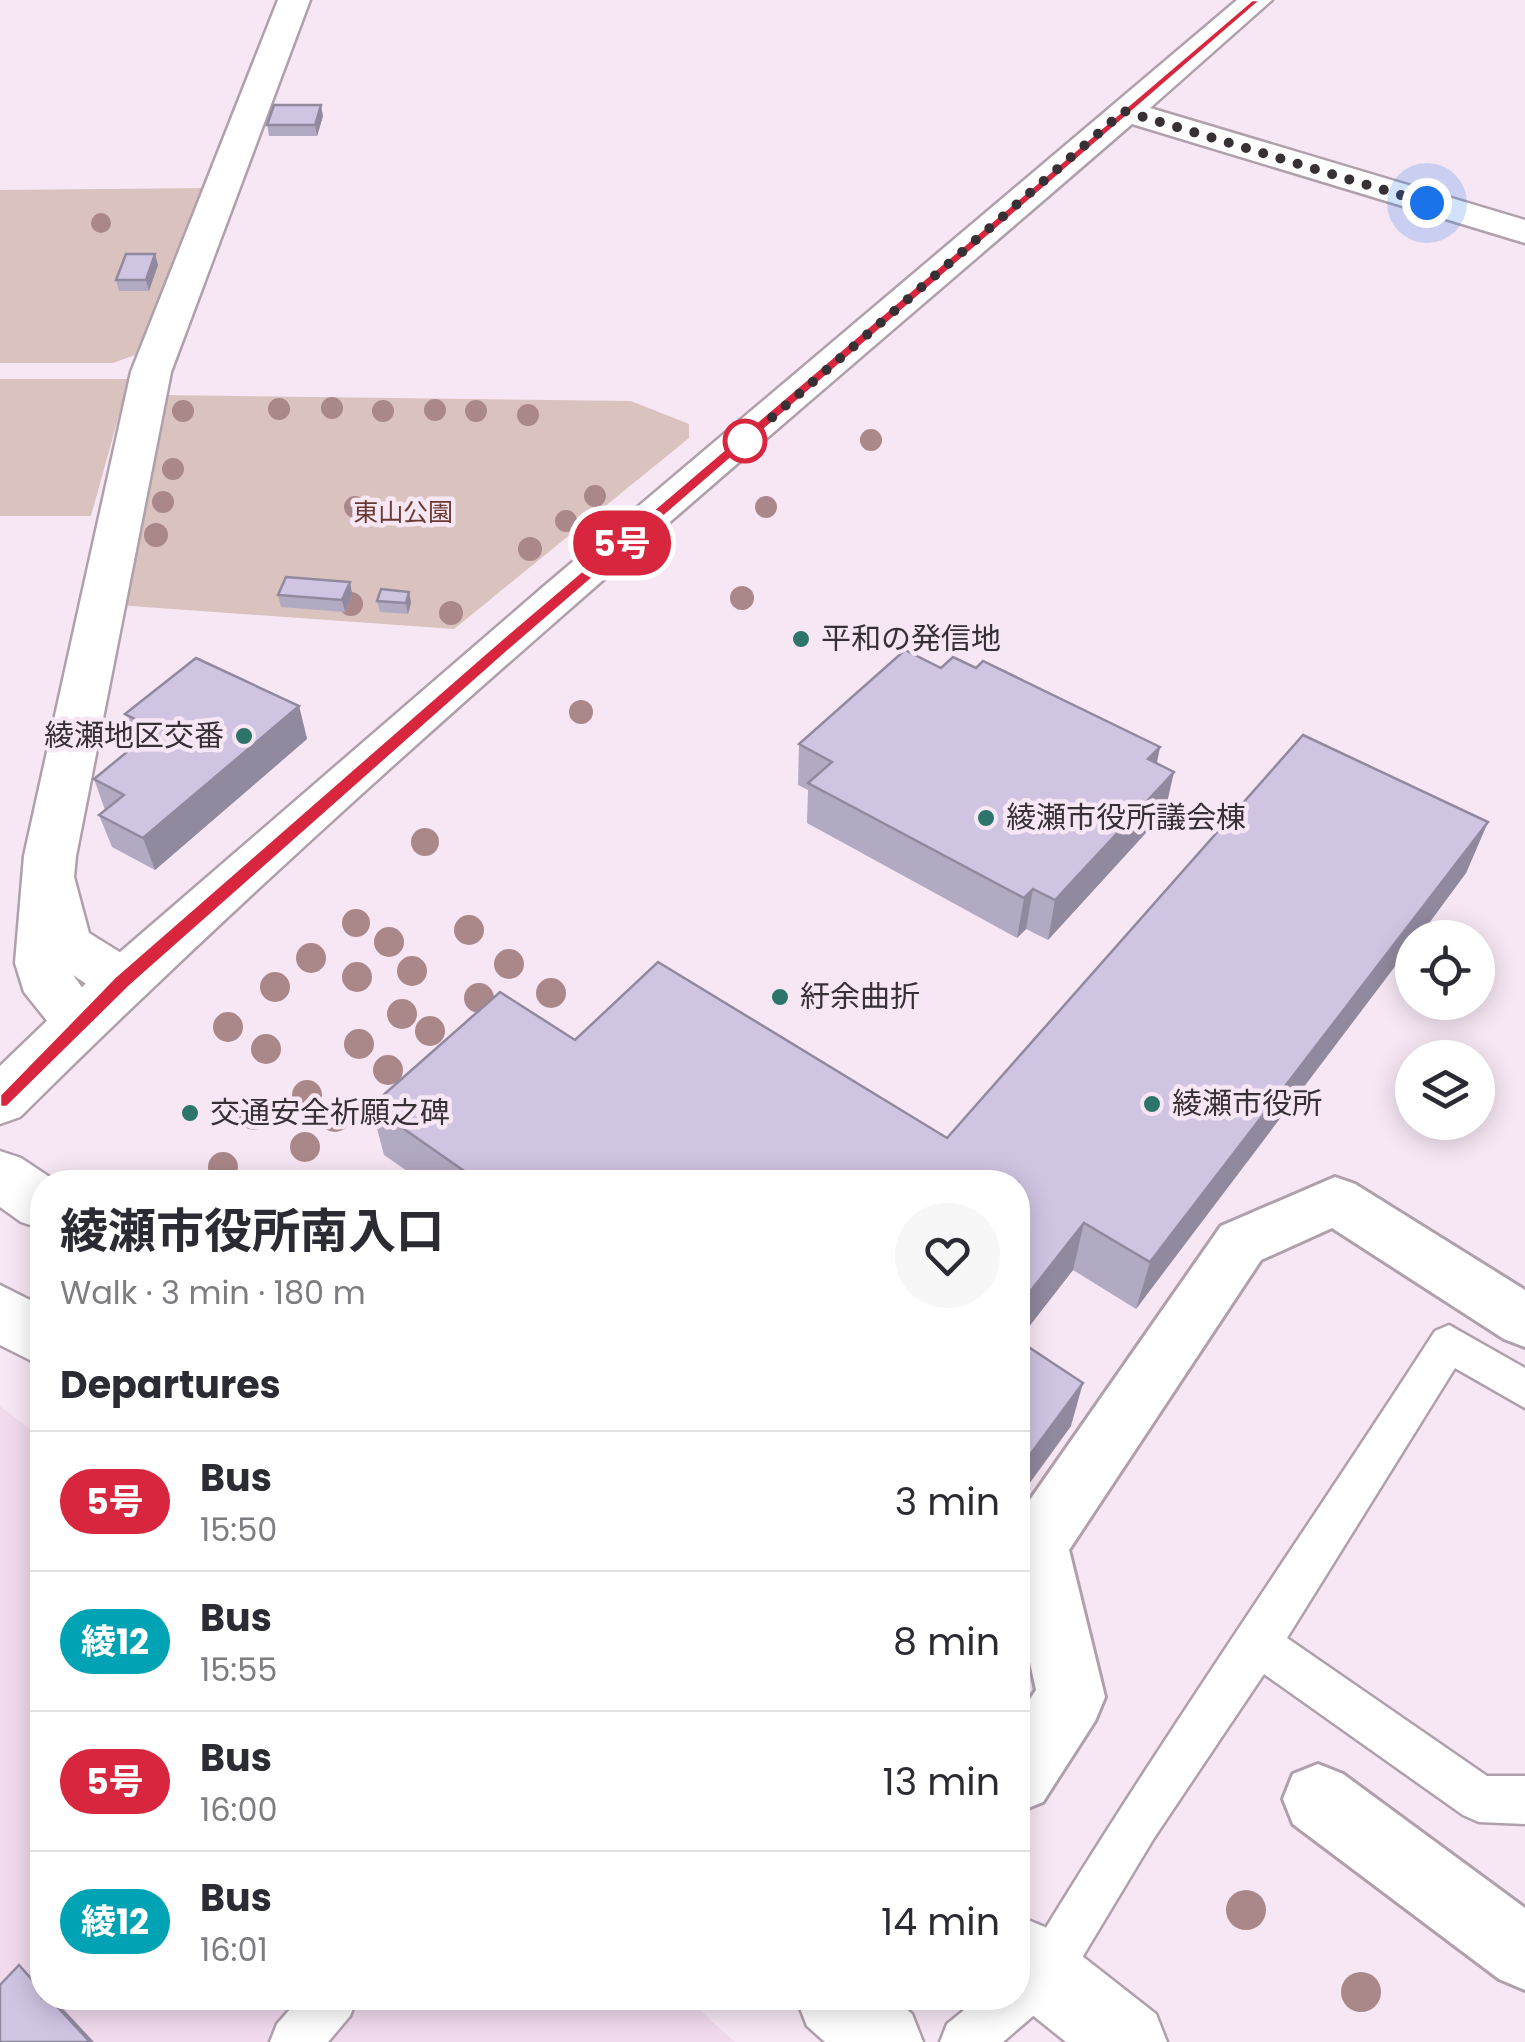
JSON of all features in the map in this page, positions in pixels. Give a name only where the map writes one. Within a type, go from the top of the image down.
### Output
[{"type":"street","points":[[78,1022],[51,992],[42,962],[50,856],[151,372],[294,0]]},
{"type":"street","points":[[0,1101],[123,981],[1256,0]]},
{"type":"street","points":[[1124,111],[1525,232]]},
{"type":"street","points":[[50,856],[64,943],[123,981]]},
{"type":"street","points":[[0,1175],[30,1196]]},
{"type":"street","points":[[1030,1758],[1071,1697],[1036,1545],[1241,1243],[1335,1200],[1525,1320]]},
{"type":"street","points":[[0,1312],[30,1331]]},
{"type":"street","points":[[1318,1799],[1525,1953]]},
{"type":"street","points":[[1031,1964],[1128,2042]]},
{"type":"street","points":[[848,2010],[884,2042]]},
{"type":"lane","points":[[1031,1964],[1137,1821],[1258,1644],[1449,1343],[1525,1390]]},
{"type":"lane","points":[[1258,1644],[1478,1799],[1520,1803],[1525,1799]]},
{"type":"lane","points":[[295,2042],[322,2010]]},
{"type":"lane","points":[[966,2042],[993,2010]]},
{"type":"shaded area","points":[[0,1406],[30,1429],[30,2010],[699,2010],[735,2042],[0,2042]]},
{"type":"green space","points":[[208,188],[135,355],[113,363],[0,363],[0,190]]},
{"type":"green space","points":[[0,379],[129,379],[91,516],[0,516]]},
{"type":"green space","name":"東山公園","points":[[166,395],[631,401],[689,424],[689,438],[454,629],[117,605]]},
{"type":"building","points":[[274,105],[321,105],[315,125],[267,125]]},
{"type":"building","points":[[126,254],[155,254],[146,280],[116,280]]},
{"type":"building","points":[[286,577],[350,582],[342,600],[278,595]]},
{"type":"building","points":[[381,589],[409,592],[406,603],[377,601]]},
{"type":"building","name":"綾瀬市役所議会棟","points":[[905,650],[941,668],[953,657],[976,668],[983,661],[1160,747],[1148,759],[1174,772],[1055,900],[1033,889],[1024,898],[808,783],[832,762],[799,744]]},
{"type":"building","points":[[196,658],[299,706],[143,838],[99,815],[124,795],[94,779],[155,729],[125,714]]},
{"type":"building","points":[[1303,735],[1488,822],[1413,920],[1395,920],[1395,943],[1150,1262],[1084,1223],[1030,1292],[1030,1170],[463,1170],[371,1106],[500,992],[575,1040],[658,962],[947,1138]]},
{"type":"building","points":[[1030,1348],[1083,1383],[1030,1455]]},
{"type":"building","points":[[19,1965],[30,1977],[30,2010],[60,2010],[90,2042],[0,2042],[0,1985]]},
{"type":"bus line","name":"5号","points":[[0,1101],[123,981],[501,648],[1256,0]]},
{"type":"place","name":"平和の発信地","points":[[801,639]]},
{"type":"place","name":"綾瀬地区交番","points":[[244,736]]},
{"type":"place","name":"綾瀬市役所議会棟","points":[[986,818]]},
{"type":"place","name":"紆余曲折","points":[[780,997]]},
{"type":"place","name":"綾瀬市役所","points":[[1152,1104]]},
{"type":"place","name":"交通安全祈願之碑","points":[[190,1113]]},
{"type":"route","points":[[745,441],[1124,111],[1427,203]]}]
